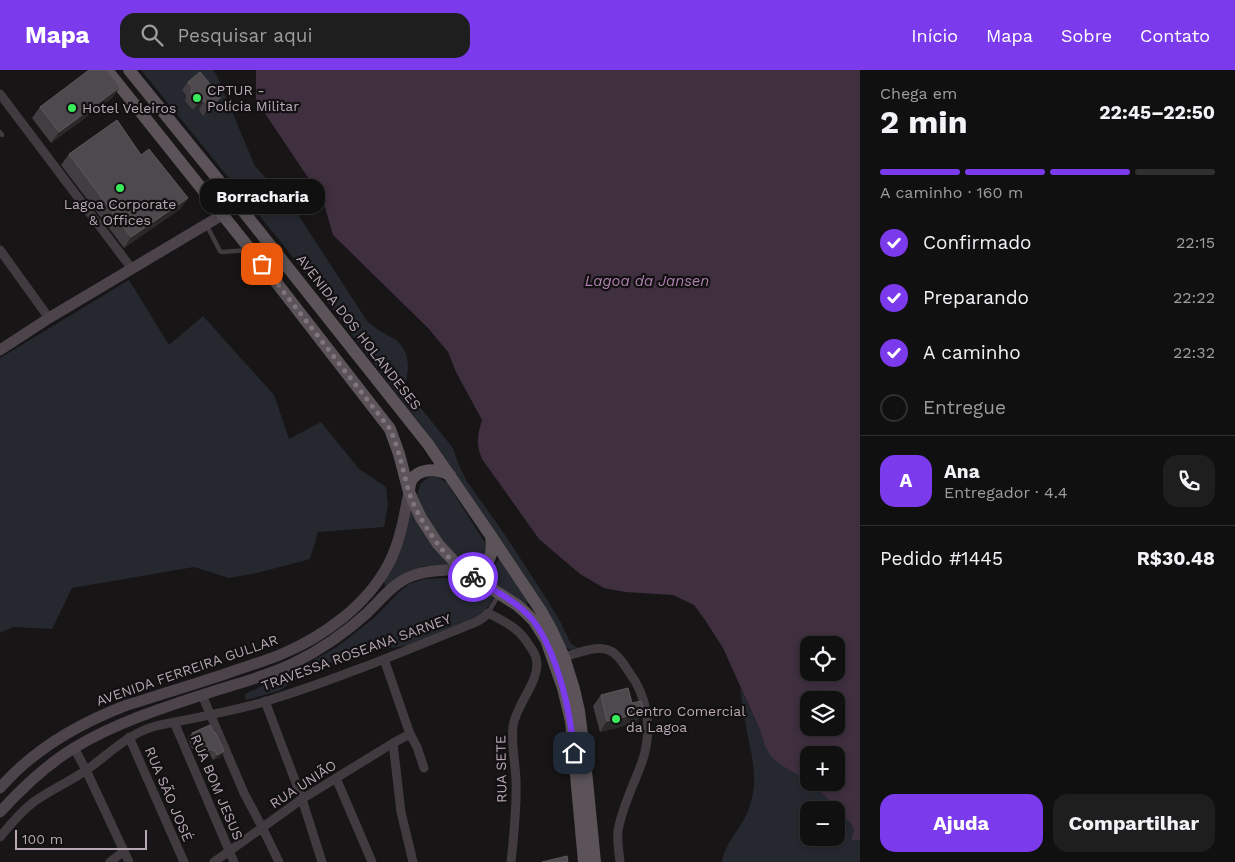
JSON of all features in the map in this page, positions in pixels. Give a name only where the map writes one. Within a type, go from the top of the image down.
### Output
[{"type":"main road","points":[[106,70],[262,264],[390,429],[395,440],[409,491],[421,518],[438,544],[462,570],[516,605],[534,621],[546,640],[563,688],[572,735],[584,862]]},
{"type":"main road","name":"AVENIDA DOS HOLANDESES","points":[[129,70],[428,444],[541,611],[564,657],[579,711],[595,862]]},
{"type":"main road","points":[[0,350],[222,215],[231,212],[238,214],[328,328],[343,337]]},
{"type":"main road","points":[[409,491],[412,479],[426,470],[437,470],[450,475]]},
{"type":"main road","name":"AVENIDA FERREIRA GULLAR","points":[[0,788],[13,774],[37,755],[70,732],[106,713],[291,650],[342,619],[374,586],[389,565],[396,547],[409,491]]},
{"type":"main road","points":[[462,570],[476,570],[487,563],[492,552],[491,536]]},
{"type":"main road","name":"AVENIDA FERREIRA GULLAR","points":[[0,812],[37,775],[74,748],[100,734],[162,708],[292,664],[318,650],[348,630],[406,578],[430,572],[462,570]]},
{"type":"main road","points":[[212,678],[217,690]]},
{"type":"street","points":[[0,94],[132,269]]},
{"type":"street","points":[[0,250],[50,318]]},
{"type":"street","name":"TRAVESSA ROSEANA SARNEY","points":[[0,837],[17,816],[36,801],[86,770],[130,737],[151,727],[265,701],[384,659],[476,622],[488,613]]},
{"type":"street","name":"RUA SETE","points":[[488,613],[521,633],[537,660],[537,671],[513,726],[516,801],[511,862]]},
{"type":"street","points":[[564,657],[589,650],[611,650],[636,682],[643,698],[647,713],[646,744],[643,759],[630,792],[618,833],[620,862]]},
{"type":"street","points":[[384,659],[424,768]]},
{"type":"street","points":[[202,695],[244,793],[278,862]]},
{"type":"street","points":[[265,701],[302,799],[322,862]]},
{"type":"street","name":"RUA BOM JESUS","points":[[174,722],[234,862]]},
{"type":"street","name":"RUA UNIÃO","points":[[214,862],[302,799],[410,734]]},
{"type":"street","name":"RUA SÃO JOSÉ","points":[[130,737],[184,862]]},
{"type":"street","points":[[393,743],[401,812],[413,862]]},
{"type":"street","points":[[74,748],[130,862]]},
{"type":"street","points":[[336,778],[372,862]]},
{"type":"street","points":[[110,862],[124,852]]},
{"type":"lane","points":[[206,225],[220,252],[249,250]]},
{"type":"lane","points":[[488,613],[499,593]]},
{"type":"shaded area","points":[[141,70],[213,70],[255,166],[297,213],[367,321],[402,346],[407,356],[407,391],[453,448],[466,480],[546,598],[571,644],[578,648],[571,650],[565,647],[438,447],[284,246]]},
{"type":"shaded area","points":[[129,280],[169,345],[203,316],[274,395],[289,439],[321,422],[359,469],[386,487],[388,505],[384,527],[318,532],[310,559],[257,573],[229,578],[194,567],[72,588],[52,629],[13,627],[0,633],[0,358]]},
{"type":"shaded area","points":[[429,477],[438,477],[447,483],[486,544],[486,554],[482,561],[473,564],[462,561],[443,541],[428,519],[417,494],[421,483]]},
{"type":"shaded area","points":[[409,510],[413,510],[450,565],[424,566],[408,572],[385,587],[384,580]]},
{"type":"shaded area","points":[[500,557],[528,598],[527,606],[486,579]]},
{"type":"shaded area","points":[[445,578],[466,581],[494,595],[490,604],[479,616],[409,645],[353,654],[307,672],[279,691],[246,700],[245,694],[296,670],[337,647],[375,617],[409,584],[425,579]]},
{"type":"shaded area","points":[[740,687],[760,730],[763,741],[800,774],[800,791],[820,791],[829,801],[800,801],[800,846],[845,846],[845,818],[854,831],[852,836],[860,840],[860,862],[722,862],[726,848],[748,811],[753,791],[753,762]]},
{"type":"water","name":"Lagoa da Jansen","points":[[256,70],[860,70],[860,840],[852,840],[854,831],[845,818],[845,801],[829,801],[820,791],[845,791],[845,746],[800,746],[800,776],[781,765],[771,756],[765,746],[760,730],[723,648],[694,605],[673,595],[625,592],[604,588],[580,574],[539,539],[482,459],[478,440],[482,420],[456,372],[448,352],[428,328],[333,235],[323,200],[256,100]]},
{"type":"building","name":"Hotel Veleiros","points":[[89,70],[107,70],[120,87],[59,132],[40,107]]},
{"type":"building","points":[[200,72],[221,97],[209,107],[204,101],[199,102],[191,93],[192,87],[188,82]]},
{"type":"building","name":"Lagoa Corporate & Offices","points":[[117,120],[141,155],[149,149],[188,198],[131,237],[69,154]]},
{"type":"building","points":[[628,688],[632,703],[641,701],[644,712],[607,721],[601,695]]},
{"type":"building","points":[[210,725],[224,751],[217,755],[215,750],[207,751],[206,748],[203,750],[199,742],[196,744],[192,733]]},
{"type":"building","points":[[567,856],[568,862],[542,862]]},
{"type":"way so far","points":[[262,264],[390,429],[395,440],[409,492],[421,518],[438,544],[461,569],[473,577]]},
{"type":"place","name":"CPTUR - Polícia Militar","points":[[197,98]]},
{"type":"place","name":"Hotel Veleiros","points":[[72,108]]},
{"type":"place","name":"Lagoa Corporate & Offices","points":[[120,188]]},
{"type":"place","name":"Borracharia","points":[[262,264]]},
{"type":"place","name":"Centro Comercial da Lagoa","points":[[616,719]]},
{"type":"route","points":[[473,577],[525,612],[534,621],[546,640],[563,688],[571,721],[574,753]]}]
